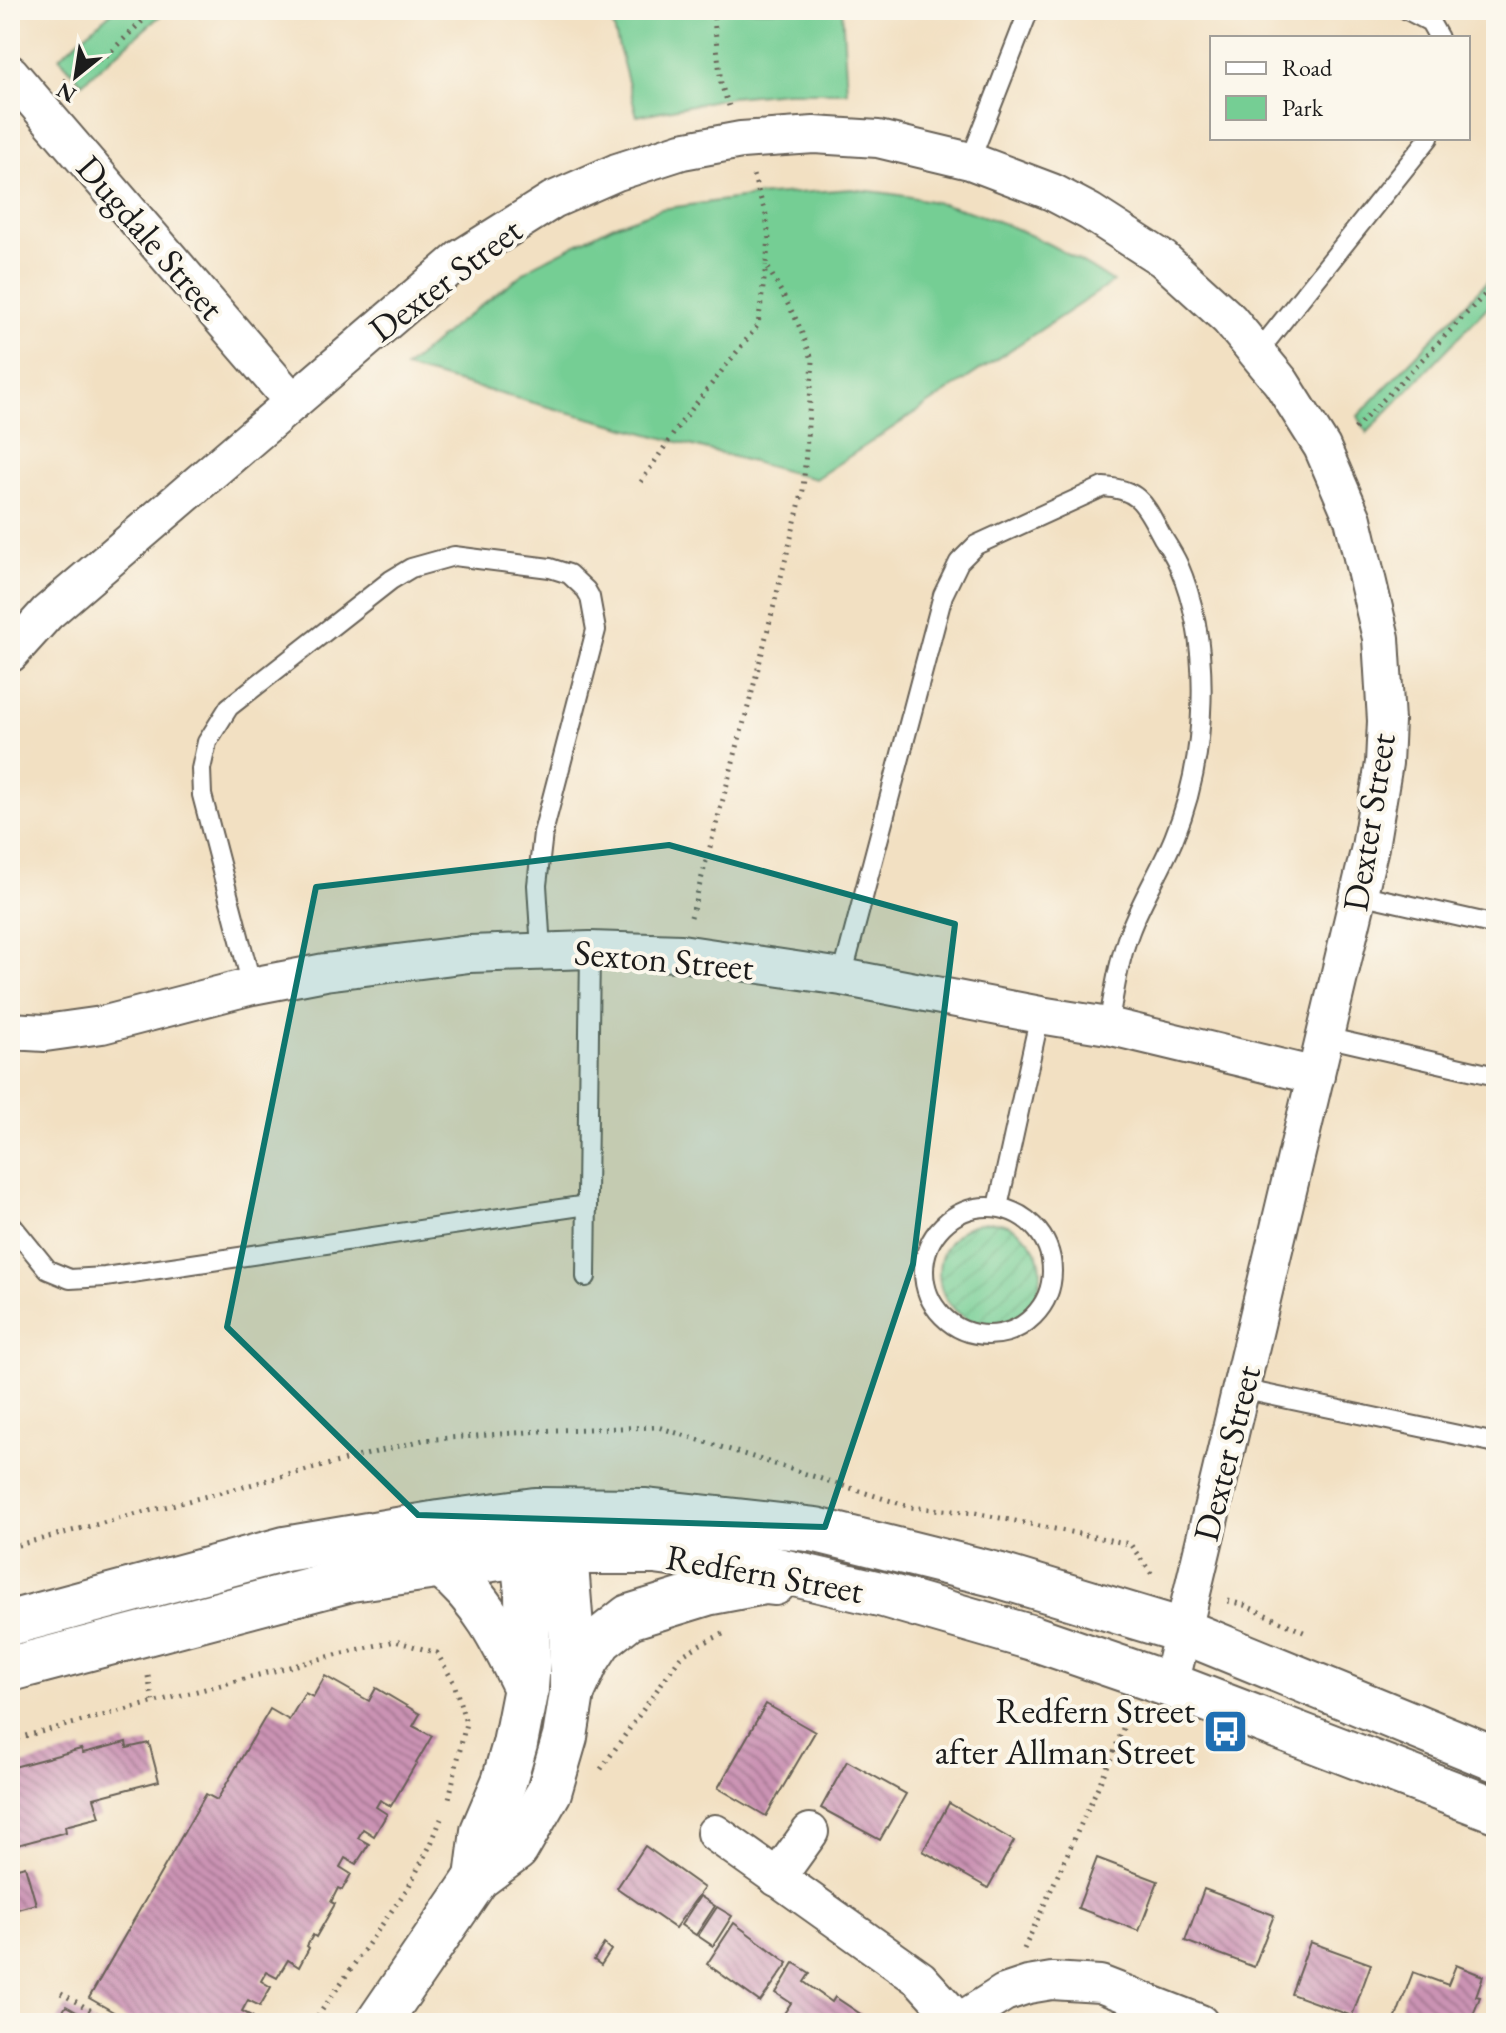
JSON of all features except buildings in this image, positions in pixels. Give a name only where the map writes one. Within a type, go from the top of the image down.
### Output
[{"type":"main road","name":"Redfern Street","points":[[10,1623],[285,1549],[535,1510],[646,1511],[816,1530],[997,1575],[1183,1631],[1496,1759]]},
{"type":"main road","points":[[378,2023],[477,1878],[516,1849],[549,1792],[565,1737],[572,1693],[572,1641],[544,1553],[535,1510]]},
{"type":"main road","name":"Redfern Street","points":[[10,1669],[351,1579],[544,1553],[655,1552],[760,1566],[884,1595],[1033,1638],[1152,1694],[1496,1810]]},
{"type":"main road","points":[[477,1878],[483,1831],[504,1782],[515,1744],[526,1688],[527,1593],[544,1553]]},
{"type":"main road","points":[[441,1566],[480,1604],[526,1688]]},
{"type":"main road","points":[[572,1693],[600,1640],[629,1617],[707,1593],[765,1582],[884,1595]]},
{"type":"street","name":"Dugdale Street","points":[[11,78],[293,402]]},
{"type":"street","name":"Dexter Street","points":[[10,654],[47,613],[461,258],[553,200],[617,172],[682,151],[741,140],[814,135],[878,139],[970,161],[1052,192],[1090,212],[1163,259],[1229,319],[1281,382],[1322,447],[1353,519],[1381,638],[1386,721],[1384,763],[1370,847],[1183,1631],[1152,1694]]},
{"type":"street","name":"Sexton Street","points":[[10,1031],[45,1033],[102,1025],[252,986],[325,972],[469,954],[541,950],[681,953],[842,977],[1108,1026],[1316,1076]]},
{"type":"street","points":[[777,1878],[810,1832]]},
{"type":"street","points":[[715,1833],[920,1979],[957,2022],[1004,1993],[1052,1981],[1100,1984],[1200,2023]]},
{"type":"lane","points":[[970,161],[1029,10]]},
{"type":"lane","points":[[1407,10],[1430,22],[1438,36]]},
{"type":"lane","points":[[1258,352],[1427,140]]},
{"type":"lane","points":[[842,977],[943,595],[959,562],[976,545],[1103,487],[1120,487],[1141,500],[1178,563],[1189,594],[1201,660],[1200,732],[1186,803],[1174,838],[1130,930],[1120,960],[1108,1026]]},
{"type":"lane","points":[[252,986],[202,795],[201,769],[207,742],[229,707],[391,580],[411,568],[454,556],[550,568],[569,574],[590,597],[596,630],[543,833],[537,885],[541,950]]},
{"type":"lane","points":[[1359,894],[1496,925]]},
{"type":"lane","points":[[586,1277],[590,950]]},
{"type":"lane","points":[[998,1207],[1040,1015]]},
{"type":"lane","points":[[1325,1037],[1496,1076]]},
{"type":"lane","points":[[10,1223],[48,1270],[70,1279],[105,1277],[587,1205]]},
{"type":"lane","points":[[998,1207],[1019,1214],[1035,1227],[1047,1244],[1053,1264],[1051,1286],[1043,1305],[1030,1321],[1011,1331],[991,1335],[970,1332],[950,1323],[936,1307],[926,1288],[924,1267],[929,1246],[940,1228],[957,1215],[977,1208],[998,1207]]},
{"type":"lane","points":[[1241,1389],[1496,1443]]},
{"type":"path","points":[[38,106],[55,88],[107,55],[154,10]]},
{"type":"path","points":[[641,482],[680,424],[758,325],[769,239],[766,215],[721,84],[713,10]]},
{"type":"path","points":[[681,953],[803,490],[813,361],[797,321],[766,264]]},
{"type":"path","points":[[1327,458],[1496,283]]},
{"type":"path","points":[[1130,1544],[1152,1577]]},
{"type":"path","points":[[595,1778],[681,1656],[733,1631]]},
{"type":"path","points":[[10,1740],[395,1641],[437,1653],[454,1683],[466,1723],[448,1802],[409,1886],[313,2023]]},
{"type":"path","points":[[147,1672],[153,1702]]},
{"type":"path","points":[[1004,1993],[1113,1754],[1152,1694]]},
{"type":"path","points":[[61,1993],[112,2023]]},
{"type":"highlighted area","points":[[669,845],[955,924],[913,1264],[825,1527],[418,1515],[227,1327],[316,887]]},
{"type":"green space","points":[[114,10],[167,10],[82,83],[59,57]]},
{"type":"green space","points":[[609,10],[842,10],[847,92],[786,92],[731,97],[637,116]]},
{"type":"green space","points":[[852,189],[903,196],[971,212],[1044,242],[1113,282],[815,479],[405,368],[455,325],[533,266],[612,226],[661,209],[755,196]]},
{"type":"green space","points":[[1496,272],[1496,298],[1367,433],[1358,416]]},
{"type":"green space","points":[[990,1222],[1009,1226],[1026,1237],[1037,1254],[1041,1273],[1037,1292],[1026,1309],[1009,1320],[990,1324],[971,1320],[954,1309],[943,1292],[939,1273],[943,1254],[954,1237],[971,1226]]},
{"type":"place","name":"Redfern Street after Allman Street","points":[[1226,1731]]}]
